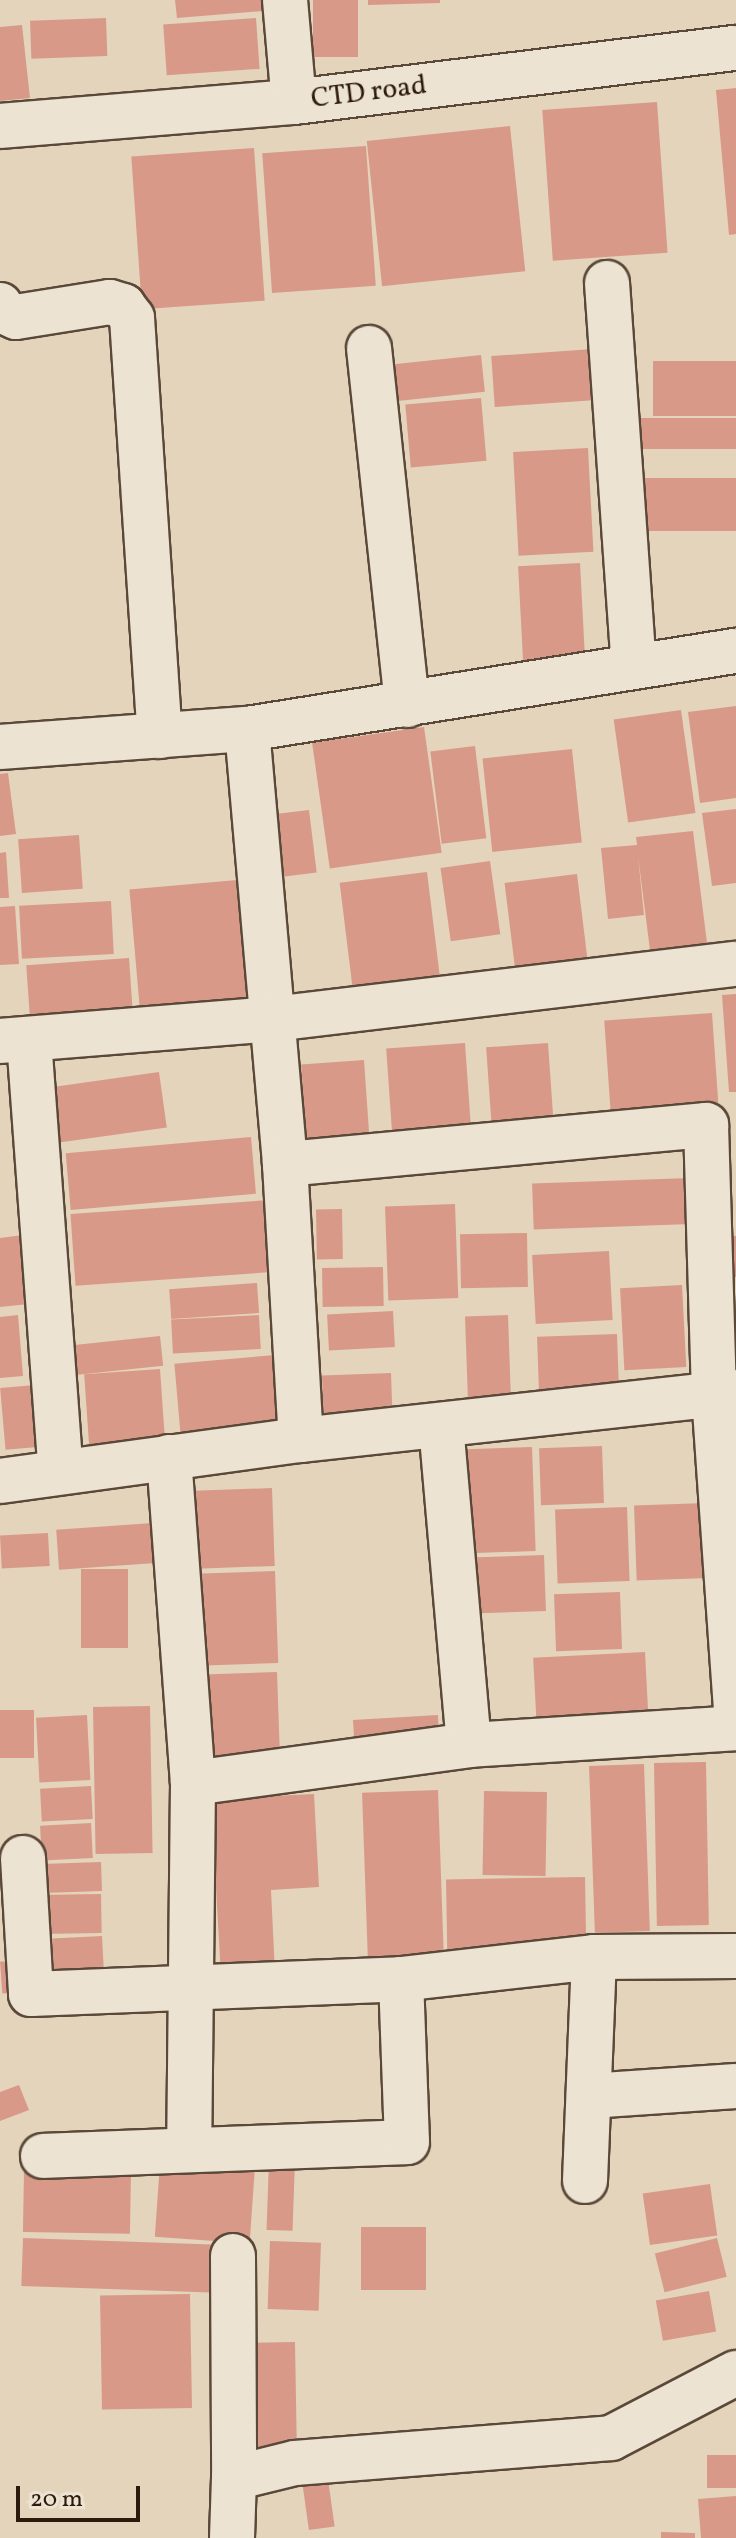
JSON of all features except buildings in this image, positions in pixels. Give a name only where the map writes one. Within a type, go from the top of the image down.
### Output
[{"type":"street","points":[[285,0],[294,102]]},
{"type":"street","name":"CTD road","points":[[0,126],[294,102],[736,48]]},
{"type":"street","points":[[607,283],[634,665]]},
{"type":"street","points":[[0,305],[3,311],[16,317],[110,302],[123,306],[132,318],[160,736]]},
{"type":"street","points":[[369,348],[407,705]]},
{"type":"street","points":[[0,747],[247,729],[736,651]]},
{"type":"street","points":[[247,729],[285,1164],[301,1440]]},
{"type":"street","points":[[61,1472],[14,1041],[273,1019],[736,964]]},
{"type":"street","points":[[285,1164],[706,1125],[725,1394],[736,1713]]},
{"type":"street","points":[[0,1481],[301,1440],[725,1394]]},
{"type":"street","points":[[441,1425],[469,1745]]},
{"type":"street","points":[[169,1457],[193,1783],[189,2148]]},
{"type":"street","points":[[193,1783],[469,1745],[736,1728]]},
{"type":"street","points":[[23,1858],[31,1994],[192,1990],[401,1979],[594,1957],[736,1956]]},
{"type":"street","points":[[585,2181],[594,1957]]},
{"type":"street","points":[[43,2156],[407,2142],[401,1979]]},
{"type":"street","points":[[589,2096],[736,2086]]},
{"type":"street","points":[[232,2538],[233,2256]]},
{"type":"street","points":[[234,2478],[295,2463],[611,2438],[736,2373]]}]
